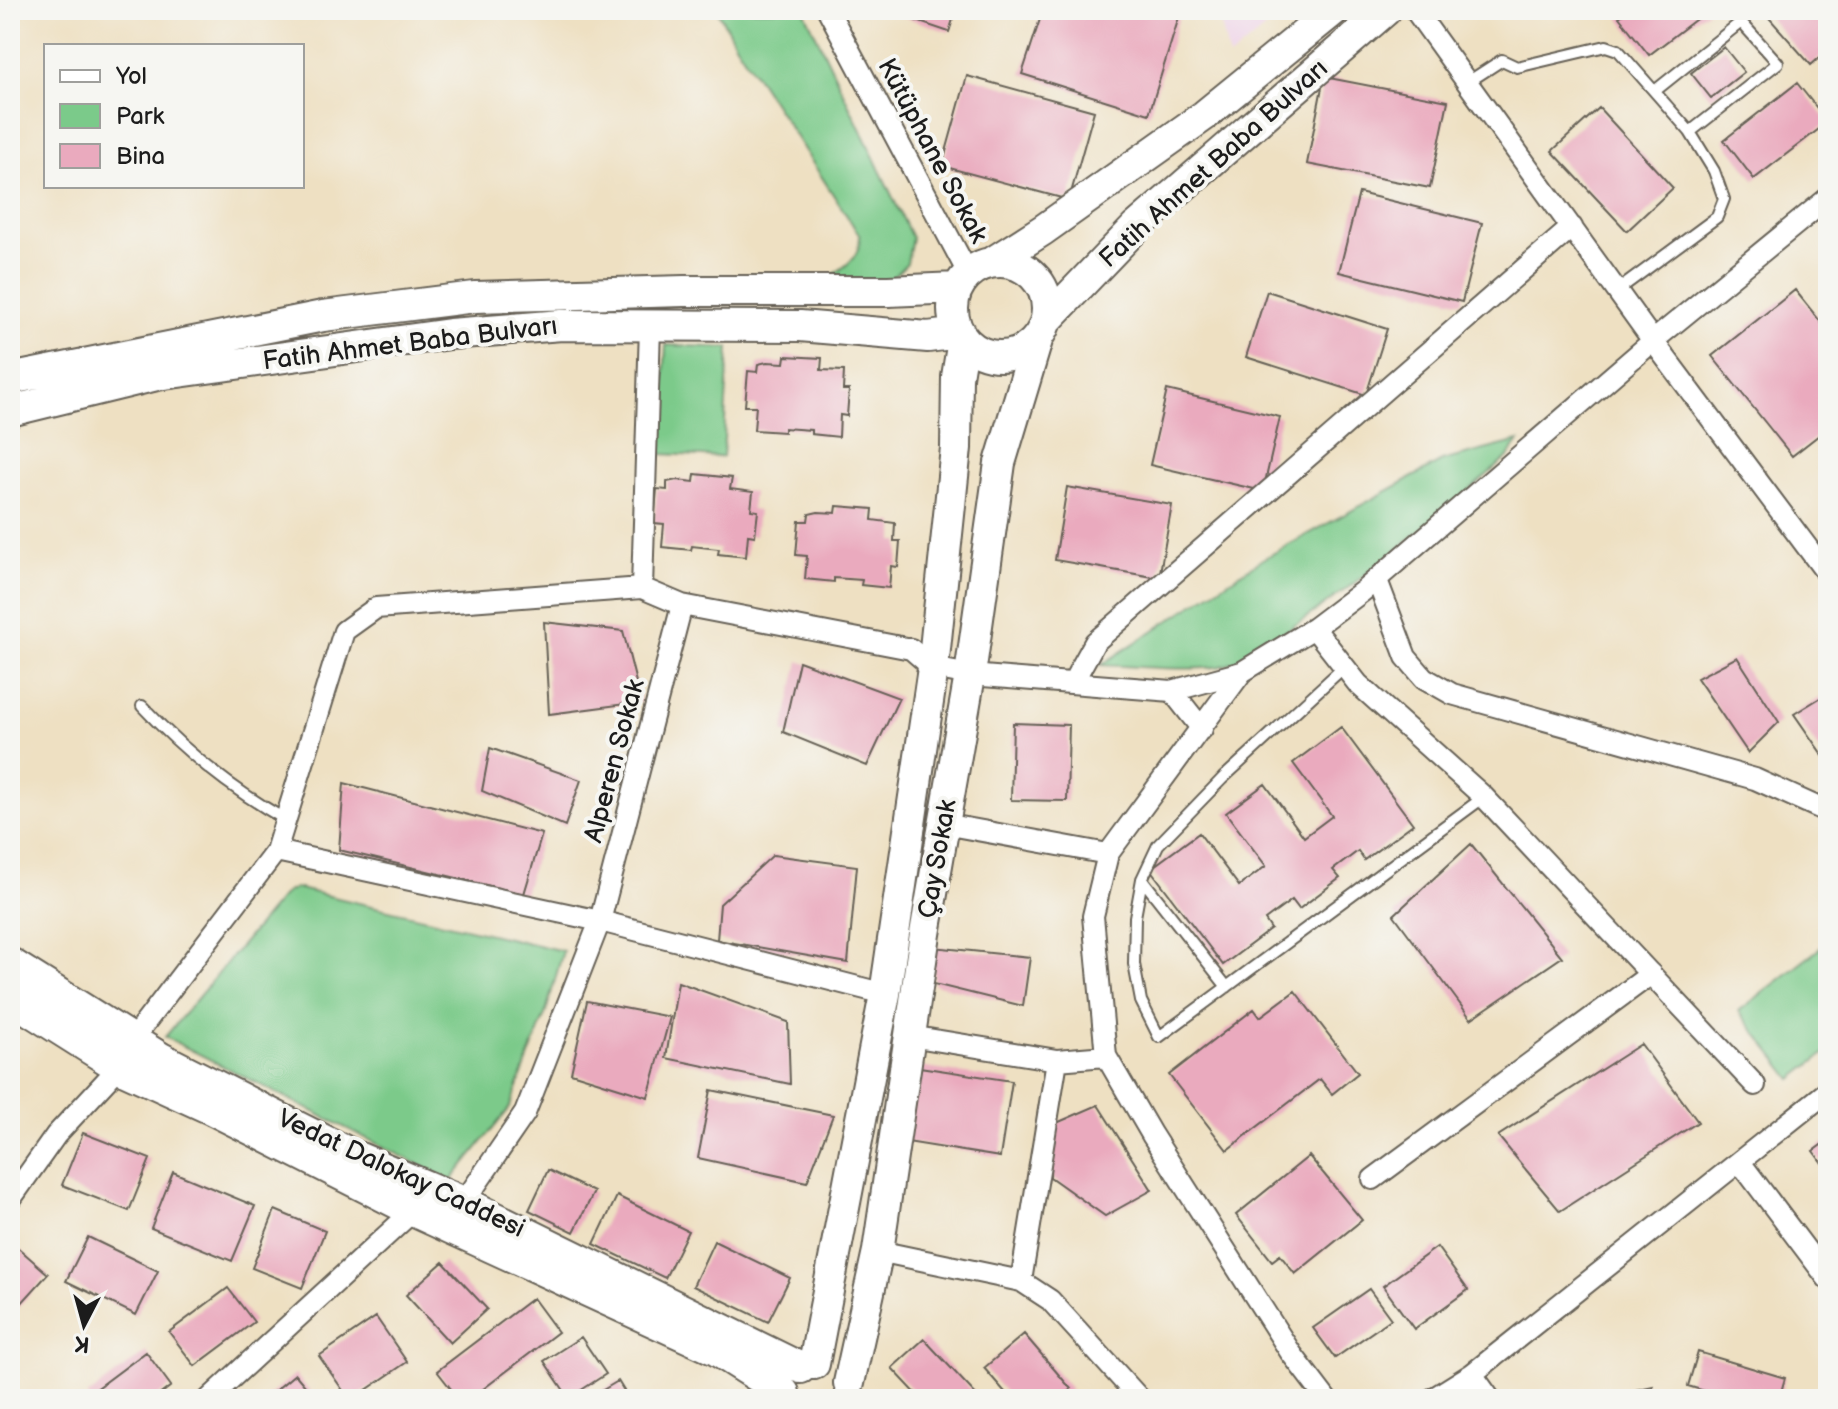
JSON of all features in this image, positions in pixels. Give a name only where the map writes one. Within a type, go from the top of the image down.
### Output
[{"type":"main road","name":"Fatih Ahmet Baba Bulvarı","points":[[10,379],[323,316],[475,297],[684,291],[888,291],[973,275],[1043,230],[1205,115],[1334,10]]},
{"type":"main road","name":"Fatih Ahmet Baba Bulvarı","points":[[1041,330],[1136,227],[1386,10]]},
{"type":"main road","points":[[1009,263],[1023,268],[1044,291],[1047,307],[1041,330],[1015,354],[1001,356],[974,349],[961,336],[953,318],[953,303],[973,275],[1009,263]]},
{"type":"main road","name":"Fatih Ahmet Baba Bulvarı","points":[[10,411],[157,375],[450,334],[562,325],[800,326],[928,337],[961,336]]},
{"type":"main road","name":"Çay Sokak","points":[[851,1395],[878,1251],[970,675],[1000,463],[1041,330]]},
{"type":"main road","name":"Çay Sokak","points":[[808,1366],[885,994],[933,668],[956,448],[961,336]]},
{"type":"main road","name":"Vedat Dalokay Caddesi","points":[[10,963],[126,1053],[211,1109],[413,1211],[716,1350],[784,1396]]},
{"type":"main road","name":"Vedat Dalokay Caddesi","points":[[10,998],[126,1053],[161,1058],[355,1156],[464,1202],[808,1366],[835,1368],[851,1395]]},
{"type":"main road","points":[[784,1396],[793,1375],[808,1366]]},
{"type":"street","name":"Kütüphane Sokak","points":[[828,10],[973,275]]},
{"type":"street","points":[[1415,10],[1653,341],[1828,575]]},
{"type":"street","points":[[10,1200],[56,1135],[126,1053],[276,851],[344,631],[376,608],[642,588],[682,605],[911,649],[933,668],[970,675],[1172,691],[1242,672],[1314,628],[1377,580],[1653,341],[1828,198]]},
{"type":"street","points":[[1073,682],[1095,642],[1572,227]]},
{"type":"street","points":[[642,588],[650,327]]},
{"type":"street","points":[[1377,580],[1406,657],[1424,678],[1452,694],[1624,745],[1755,779],[1828,812]]},
{"type":"street","name":"Alperen Sokak","points":[[464,1202],[525,1113],[600,921],[682,605]]},
{"type":"street","points":[[1314,628],[1358,684],[1484,797],[1755,1085]]},
{"type":"street","points":[[1242,672],[1108,854],[1093,916],[1106,1056],[1152,1135],[1291,1353],[1326,1399]]},
{"type":"street","points":[[1172,691],[1202,729]]},
{"type":"street","points":[[944,824],[1108,854]]},
{"type":"street","points":[[276,851],[600,921],[885,994]]},
{"type":"street","points":[[1373,1179],[1651,974]]},
{"type":"street","points":[[910,1036],[1057,1060],[1106,1056]]},
{"type":"street","points":[[1021,1281],[1057,1060]]},
{"type":"street","points":[[1432,1399],[1472,1374],[1828,1091]]},
{"type":"street","points":[[1740,1162],[1828,1279]]},
{"type":"street","points":[[209,1399],[413,1211]]},
{"type":"street","points":[[878,1251],[1021,1281],[1050,1300],[1140,1399]]},
{"type":"street","points":[[1472,1374],[1490,1399]]},
{"type":"lane","points":[[1656,90],[1741,22],[1778,63],[1690,132]]},
{"type":"lane","points":[[1468,82],[1502,60],[1517,67],[1606,46],[1618,50],[1690,132],[1714,171],[1724,199],[1717,217],[1618,290]]},
{"type":"lane","points":[[1344,667],[1223,778],[1158,845],[1142,879],[1135,917],[1134,964],[1141,1001],[1159,1037],[1484,797]]},
{"type":"lane","points":[[142,706],[199,762],[286,820]]},
{"type":"lane","points":[[1142,879],[1227,987]]},
{"type":"shaded area","points":[[1218,10],[1287,10],[1229,58]]},
{"type":"green space","points":[[717,10],[804,10],[912,238],[907,263],[890,280],[823,281],[853,258],[860,236],[736,45]]},
{"type":"green space","points":[[666,345],[729,348],[723,457],[660,454]]},
{"type":"green space","points":[[1519,441],[1507,458],[1375,567],[1246,657],[1217,667],[1202,668],[1101,665],[1261,560],[1442,461]]},
{"type":"green space","points":[[295,888],[563,951],[546,1012],[509,1109],[451,1181],[165,1037],[285,893]]},
{"type":"green space","points":[[1828,942],[1828,1051],[1792,1079],[1739,1011]]},
{"type":"building","points":[[884,10],[956,10],[949,32]]},
{"type":"building","points":[[1043,10],[1156,10],[1179,17],[1149,114],[1022,74]]},
{"type":"building","points":[[1628,10],[1708,10],[1649,55],[1619,17]]},
{"type":"building","points":[[1762,10],[1828,10],[1828,50],[1811,65]]},
{"type":"building","points":[[1724,47],[1744,72],[1711,98],[1691,73]]},
{"type":"building","points":[[967,76],[1094,111],[1069,200],[942,166]]},
{"type":"building","points":[[1324,77],[1448,101],[1430,188],[1307,164]]},
{"type":"building","points":[[1797,83],[1828,122],[1754,179],[1724,140]]},
{"type":"building","points":[[1599,108],[1673,188],[1627,231],[1552,151]]},
{"type":"building","points":[[1359,193],[1482,223],[1462,302],[1339,272]]},
{"type":"building","points":[[1795,290],[1828,331],[1828,428],[1792,456],[1712,356]]},
{"type":"building","points":[[1267,291],[1387,329],[1366,395],[1246,357]]},
{"type":"building","points":[[785,356],[822,358],[821,370],[844,371],[843,390],[849,390],[847,416],[840,415],[839,437],[811,434],[811,430],[754,430],[756,406],[745,406],[748,371],[757,372],[758,364],[767,362],[784,363]]},
{"type":"building","points":[[1167,390],[1280,417],[1263,491],[1150,465]]},
{"type":"building","points":[[695,474],[732,478],[730,489],[753,492],[751,510],[758,511],[755,536],[748,535],[746,557],[718,554],[719,549],[662,547],[664,524],[654,523],[657,489],[667,490],[667,482],[677,480],[694,482]]},
{"type":"building","points":[[1067,487],[1172,505],[1159,578],[1055,560]]},
{"type":"building","points":[[837,506],[873,509],[872,520],[895,523],[894,541],[900,541],[898,567],[891,566],[889,588],[861,585],[862,580],[834,578],[834,582],[805,579],[807,556],[796,555],[799,521],[808,521],[809,514],[818,512],[836,513]]},
{"type":"building","points":[[544,622],[623,631],[641,702],[549,714]]},
{"type":"building","points":[[1737,657],[1779,722],[1748,753],[1697,678]]},
{"type":"building","points":[[799,661],[899,698],[867,766],[783,732]]},
{"type":"building","points":[[1828,693],[1828,763],[1794,714]]},
{"type":"building","points":[[1013,723],[1069,725],[1067,801],[1011,800]]},
{"type":"building","points":[[1341,727],[1413,824],[1364,860],[1358,851],[1333,870],[1340,878],[1299,909],[1292,900],[1265,920],[1271,929],[1223,965],[1150,869],[1199,833],[1239,886],[1266,866],[1226,813],[1265,784],[1304,837],[1332,816],[1293,763]]},
{"type":"building","points":[[490,748],[581,780],[565,826],[482,791]]},
{"type":"building","points":[[344,783],[542,834],[524,894],[339,850]]},
{"type":"building","points":[[1471,844],[1562,957],[1471,1019],[1394,915]]},
{"type":"building","points":[[773,855],[857,866],[848,963],[717,940],[720,904]]},
{"type":"building","points":[[933,947],[1030,957],[1023,1006],[934,984]]},
{"type":"building","points":[[678,982],[788,1022],[790,1084],[666,1058]]},
{"type":"building","points":[[1295,991],[1358,1073],[1332,1094],[1320,1079],[1227,1150],[1169,1075],[1254,1009],[1260,1017]]},
{"type":"building","points":[[587,1001],[670,1017],[648,1097],[571,1073]]},
{"type":"building","points":[[1641,1044],[1698,1122],[1560,1211],[1498,1136]]},
{"type":"building","points":[[913,1066],[1012,1081],[1000,1157],[901,1141]]},
{"type":"building","points":[[711,1090],[833,1115],[807,1182],[698,1158]]},
{"type":"building","points":[[1098,1105],[1152,1190],[1105,1216],[1050,1177],[1052,1125]]},
{"type":"building","points":[[83,1133],[150,1159],[129,1211],[62,1185]]},
{"type":"building","points":[[1828,1140],[1828,1171],[1813,1151]]},
{"type":"building","points":[[1309,1156],[1362,1220],[1295,1274],[1280,1255],[1272,1261],[1236,1215]]},
{"type":"building","points":[[548,1170],[594,1192],[574,1232],[529,1210]]},
{"type":"building","points":[[173,1172],[255,1206],[232,1261],[151,1228]]},
{"type":"building","points":[[617,1196],[688,1231],[665,1278],[594,1244]]},
{"type":"building","points":[[275,1210],[325,1231],[302,1288],[252,1268]]},
{"type":"building","points":[[88,1237],[158,1271],[136,1315],[66,1281]]},
{"type":"building","points":[[714,1241],[790,1278],[768,1322],[693,1286]]},
{"type":"building","points":[[16,1246],[48,1274],[10,1316],[10,1252]]},
{"type":"building","points":[[1437,1247],[1468,1290],[1414,1329],[1383,1286]]},
{"type":"building","points":[[443,1262],[487,1309],[450,1343],[406,1295]]},
{"type":"building","points":[[228,1288],[254,1322],[195,1366],[169,1332]]},
{"type":"building","points":[[1369,1289],[1391,1319],[1335,1358],[1313,1328]]},
{"type":"building","points":[[533,1298],[558,1332],[470,1399],[459,1399],[437,1371]]},
{"type":"building","points":[[376,1317],[407,1362],[349,1399],[319,1356]]},
{"type":"building","points":[[1024,1334],[1071,1389],[1059,1399],[1011,1399],[984,1368]]},
{"type":"building","points":[[581,1337],[606,1374],[569,1398],[544,1361]]},
{"type":"building","points":[[924,1339],[980,1399],[921,1399],[892,1368]]},
{"type":"building","points":[[146,1352],[171,1386],[154,1399],[89,1399],[87,1396]]},
{"type":"building","points":[[1698,1352],[1785,1378],[1779,1399],[1731,1399],[1688,1386]]},
{"type":"building","points":[[295,1374],[316,1399],[265,1399]]},
{"type":"building","points":[[618,1381],[629,1399],[588,1399]]},
{"type":"building","points":[[1653,1386],[1655,1399],[1599,1399],[1599,1398]]},
{"type":"building","points":[[10,1391],[34,1398],[34,1399],[10,1399]]}]
